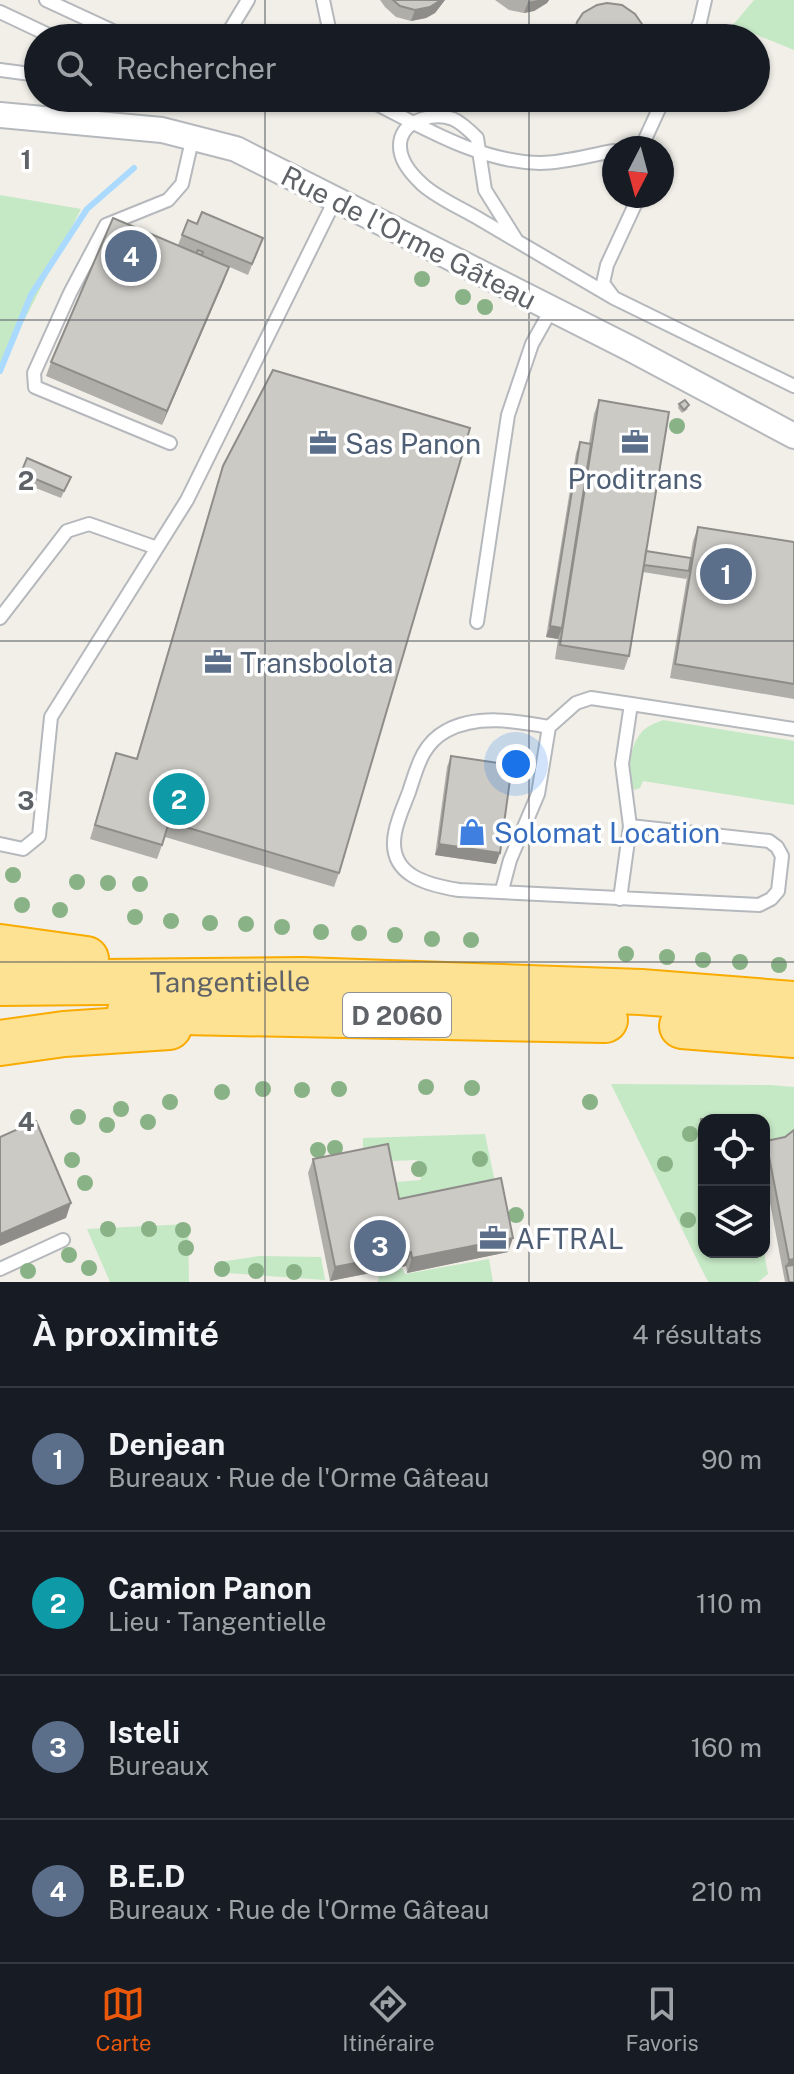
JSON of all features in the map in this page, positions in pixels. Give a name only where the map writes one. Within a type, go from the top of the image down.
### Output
[{"type":"highway","points":[[0,947],[94,960],[205,964],[303,980]]},
{"type":"highway","name":"Tangentielle","points":[[0,983],[303,980],[627,991],[794,1004]]},
{"type":"highway","name":"Tangentielle","points":[[0,1012],[121,1010],[487,1016],[614,1021],[794,1035]]},
{"type":"highway","points":[[0,1043],[64,1034],[185,1026],[337,1026],[487,1016]]},
{"type":"street","name":"Rue de l'Orme Gâteau","points":[[0,115],[162,130],[236,149],[794,436]]},
{"type":"lane","points":[[46,0],[98,24]]},
{"type":"lane","points":[[233,24],[248,0]]},
{"type":"lane","points":[[323,0],[328,24]]},
{"type":"lane","points":[[699,24],[705,0]]},
{"type":"lane","points":[[0,12],[25,24]]},
{"type":"lane","points":[[0,70],[24,73]]},
{"type":"lane","points":[[394,112],[479,151],[518,161],[542,163],[602,153]]},
{"type":"lane","points":[[647,136],[658,112]]},
{"type":"lane","points":[[517,241],[485,190],[477,138],[452,118],[434,117],[407,127],[399,150],[404,163],[424,186],[517,241],[614,298],[794,386]]},
{"type":"lane","points":[[170,443],[35,387],[34,373],[70,293],[106,225],[168,200],[182,184],[193,136]]},
{"type":"lane","points":[[0,844],[23,849],[39,836],[51,717],[187,500],[336,198]]},
{"type":"lane","points":[[614,298],[603,283],[607,265],[633,208]]},
{"type":"lane","points":[[477,622],[508,415],[532,344],[551,310]]},
{"type":"lane","points":[[0,618],[67,531],[89,524],[157,548]]},
{"type":"lane","points":[[502,890],[510,860],[538,794],[549,727],[576,703],[591,698],[794,729]]},
{"type":"lane","points":[[620,899],[630,826],[622,764],[631,704]]},
{"type":"lane","points":[[549,727],[512,720],[480,722],[449,729],[433,739],[423,751],[395,833],[394,850],[413,878],[430,886],[459,890],[759,905],[778,891],[782,856],[769,841],[630,826]]},
{"type":"lane","points":[[0,1269],[63,1240]]},
{"type":"green space","points":[[754,0],[794,0],[794,50],[770,40],[770,24],[734,24]]},
{"type":"green space","points":[[0,195],[81,209],[0,368]]},
{"type":"green space","points":[[663,720],[794,741],[794,805],[643,781],[640,788],[634,790],[630,768],[634,745],[643,731]]},
{"type":"green space","points":[[611,1084],[794,1087],[794,1141],[770,1146],[770,1114],[698,1114],[698,1258],[765,1258],[768,1274],[758,1282],[709,1282]]},
{"type":"green space","points":[[485,1134],[495,1182],[400,1206],[397,1182],[421,1180],[417,1160],[390,1161],[363,1153],[363,1138]]},
{"type":"green space","points":[[188,1224],[189,1282],[110,1282],[87,1229]]},
{"type":"green space","points":[[259,1256],[321,1257],[325,1280],[214,1272],[220,1262]]},
{"type":"green space","points":[[489,1259],[493,1282],[378,1282],[379,1274],[402,1268],[405,1274]]},
{"type":"building","points":[[393,0],[441,0],[430,7],[415,10],[400,6]]},
{"type":"building","points":[[597,5],[622,5],[635,14],[642,24],[576,24],[583,13]]},
{"type":"building","points":[[202,212],[263,238],[252,264],[182,235],[188,220],[197,224]]},
{"type":"building","points":[[113,218],[229,267],[167,411],[51,362]]},
{"type":"building","points":[[273,370],[470,428],[339,873],[169,822],[162,845],[95,825],[116,753],[137,759],[223,466]]},
{"type":"building","points":[[599,400],[669,412],[629,656],[560,645]]},
{"type":"building","points":[[685,400],[689,405],[684,410],[679,404]]},
{"type":"building","points":[[580,442],[591,444],[562,628],[550,626]]},
{"type":"building","points":[[27,458],[71,477],[64,491],[21,473]]},
{"type":"building","points":[[698,527],[794,542],[794,684],[675,664]]},
{"type":"building","points":[[646,551],[691,558],[689,571],[644,565]]},
{"type":"building","points":[[451,756],[512,765],[500,853],[439,844]]},
{"type":"building","points":[[36,1121],[71,1203],[0,1234],[0,1137]]},
{"type":"building","points":[[794,1130],[794,1259],[789,1260],[770,1162],[770,1140],[785,1137]]},
{"type":"building","points":[[388,1144],[399,1199],[501,1178],[513,1238],[412,1258],[411,1252],[335,1267],[313,1159]]},
{"type":"building","points":[[794,1265],[794,1282],[789,1282],[786,1266]]},
{"type":"waterway","points":[[0,371],[31,295],[87,209],[134,168]]},
{"type":"place","name":"B.E.D","points":[[131,256]]},
{"type":"place","name":"Proditrans","points":[[635,442]]},
{"type":"place","name":"Sas Panon","points":[[323,443]]},
{"type":"place","name":"Denjean","points":[[726,574]]},
{"type":"place","name":"Transbolota","points":[[218,662]]},
{"type":"place","name":"Camion Panon","points":[[179,799]]},
{"type":"place","name":"Solomat Location","points":[[472,832]]},
{"type":"place","name":"AFTRAL","points":[[493,1238]]},
{"type":"place","name":"Isteli","points":[[380,1246]]}]
